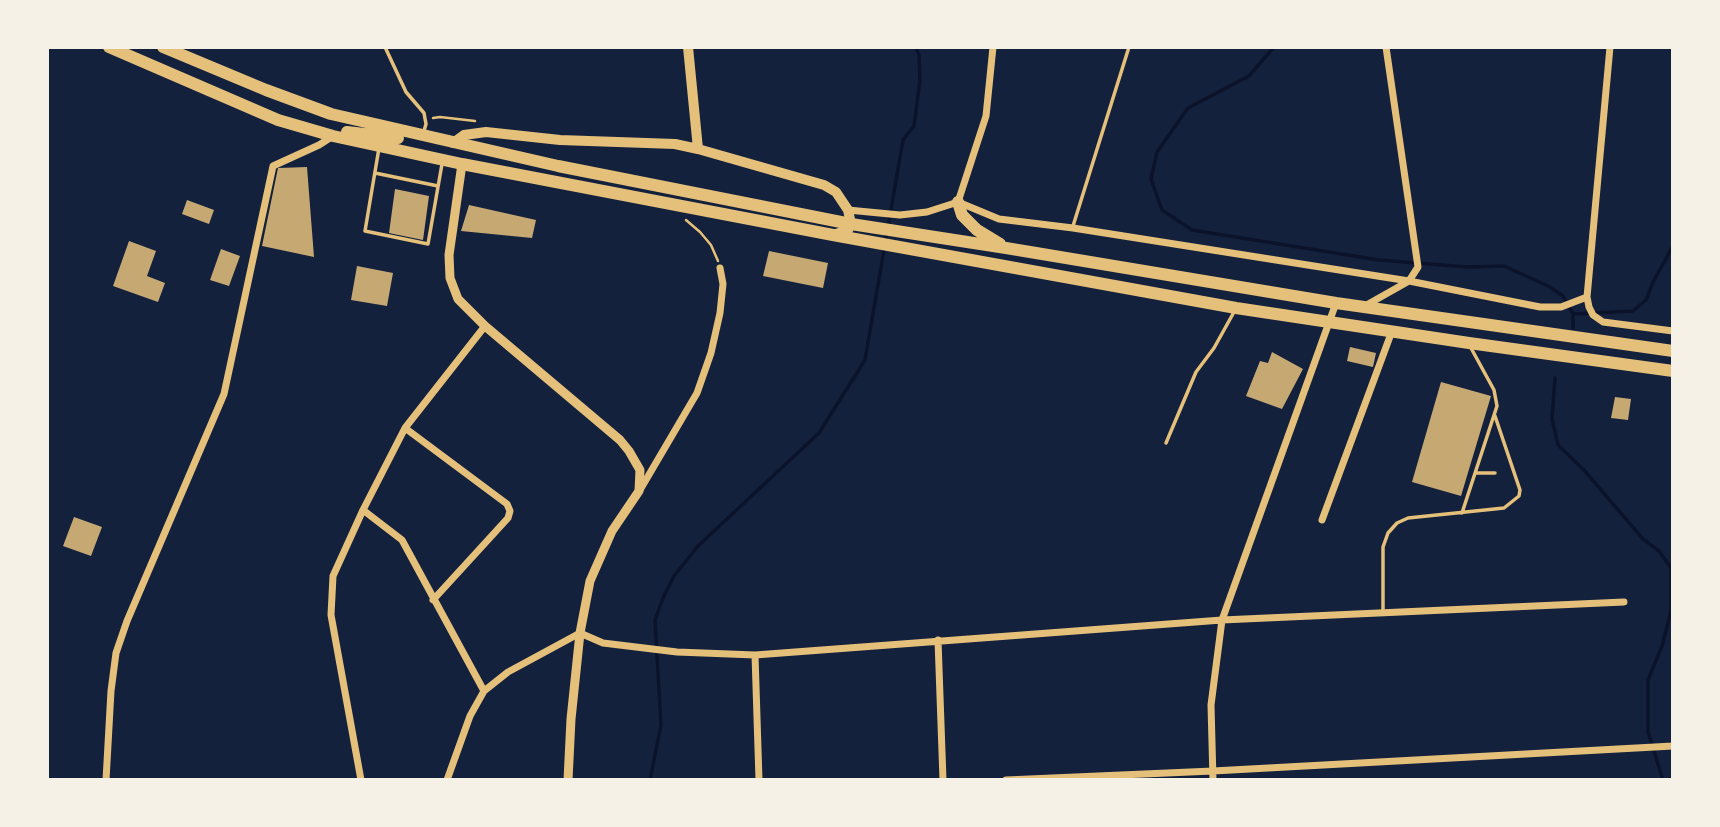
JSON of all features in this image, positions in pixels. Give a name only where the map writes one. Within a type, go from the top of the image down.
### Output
[{"type":"highway","points":[[108,47],[291,124],[333,136],[462,164],[1236,308],[1673,371]]},
{"type":"highway","points":[[163,47],[331,114],[527,159],[851,224],[1336,303],[1673,351]]},
{"type":"highway","points":[[291,124],[407,139],[421,136]]},
{"type":"highway","points":[[437,139],[462,164]]},
{"type":"highway","points":[[462,164],[493,159],[527,159]]},
{"type":"highway","points":[[958,202],[962,215],[977,230],[1006,248]]},
{"type":"main road","points":[[688,47],[698,149]]},
{"type":"main road","points":[[453,143],[464,135],[486,132],[560,141],[675,144],[698,149],[824,185],[836,192],[848,210],[851,224],[848,230],[833,235]]},
{"type":"street","points":[[958,202],[986,116],[993,47]]},
{"type":"street","points":[[1363,307],[1409,281],[1418,267],[1386,47]]},
{"type":"street","points":[[1610,47],[1587,297],[1593,315],[1603,322],[1673,331]]},
{"type":"street","points":[[106,780],[111,691],[117,653],[127,621],[224,394],[273,166],[320,145],[333,136]]},
{"type":"street","points":[[462,164],[451,235],[450,278],[458,299],[485,326],[620,440],[640,470],[639,491]]},
{"type":"street","points":[[848,210],[900,215],[927,212],[958,202],[999,219],[1073,228],[1409,281],[1540,307],[1561,307],[1587,297]]},
{"type":"street","points":[[568,780],[580,633],[590,581],[612,531],[697,393],[711,353],[720,313],[723,284],[720,268]]},
{"type":"street","points":[[1213,776],[1211,705],[1222,620],[1336,303]]},
{"type":"street","points":[[361,780],[331,615],[333,576],[405,428],[485,326]]},
{"type":"street","points":[[1322,520],[1392,331]]},
{"type":"street","points":[[405,428],[507,504],[510,511],[508,518],[433,600]]},
{"type":"street","points":[[363,510],[402,540],[484,691]]},
{"type":"street","points":[[580,633],[603,643],[640,648],[755,655],[1222,620],[1624,602]]},
{"type":"street","points":[[447,780],[470,716],[484,691],[508,672],[580,633]]},
{"type":"street","points":[[938,640],[943,780]]},
{"type":"street","points":[[755,655],[759,780]]},
{"type":"street","points":[[1006,780],[1213,776],[1669,746]]},
{"type":"lane","points":[[385,47],[406,93],[424,113],[426,124],[421,136]]},
{"type":"lane","points":[[1073,228],[1129,47]]},
{"type":"lane","points":[[379,146],[365,231],[428,244],[443,160]]},
{"type":"lane","points":[[374,173],[439,187]]},
{"type":"lane","points":[[1166,443],[1196,372],[1214,348],[1236,308]]},
{"type":"lane","points":[[1462,513],[1497,405],[1494,390],[1469,343]]},
{"type":"lane","points":[[1384,612],[1382,547],[1388,533],[1397,523],[1408,518],[1504,508],[1519,496],[1520,490],[1495,416]]},
{"type":"lane","points":[[1477,473],[1494,473]]},
{"type":"path","points":[[425,120],[440,117],[477,122]]},
{"type":"path","points":[[681,216],[711,245],[720,268]]},
{"type":"building","points":[[307,167],[314,257],[262,246],[278,168]]},
{"type":"building","points":[[395,189],[429,196],[423,240],[389,233]]},
{"type":"building","points":[[187,200],[214,210],[209,224],[182,214]]},
{"type":"building","points":[[469,205],[536,220],[532,238],[461,231]]},
{"type":"building","points":[[129,241],[156,251],[147,276],[165,283],[158,302],[113,286]]},
{"type":"building","points":[[221,249],[240,256],[229,286],[210,280]]},
{"type":"building","points":[[769,251],[828,263],[823,288],[763,276]]},
{"type":"building","points":[[357,266],[393,273],[387,306],[351,300]]},
{"type":"building","points":[[1350,347],[1376,353],[1373,367],[1347,361]]},
{"type":"building","points":[[1272,352],[1303,369],[1282,409],[1246,396],[1260,361],[1268,363]]},
{"type":"building","points":[[1441,382],[1491,396],[1461,496],[1412,482]]},
{"type":"building","points":[[1615,397],[1631,399],[1628,420],[1611,418]]},
{"type":"building","points":[[74,517],[102,527],[91,556],[63,546]]},
{"type":"waterway","points":[[650,780],[661,725],[655,620],[674,576],[698,546],[819,433],[865,360],[903,140],[914,126],[920,80],[916,47]]},
{"type":"waterway","points":[[1274,47],[1249,76],[1188,108],[1157,152],[1151,179],[1162,210],[1192,230],[1379,260],[1468,267],[1504,266],[1548,286],[1563,296],[1573,314],[1573,328]]},
{"type":"waterway","points":[[1573,314],[1633,311],[1646,300],[1673,246]]},
{"type":"waterway","points":[[1555,378],[1552,419],[1558,445],[1584,470],[1643,539],[1659,551],[1671,568],[1671,611],[1662,646],[1648,680],[1648,732],[1663,780]]}]
